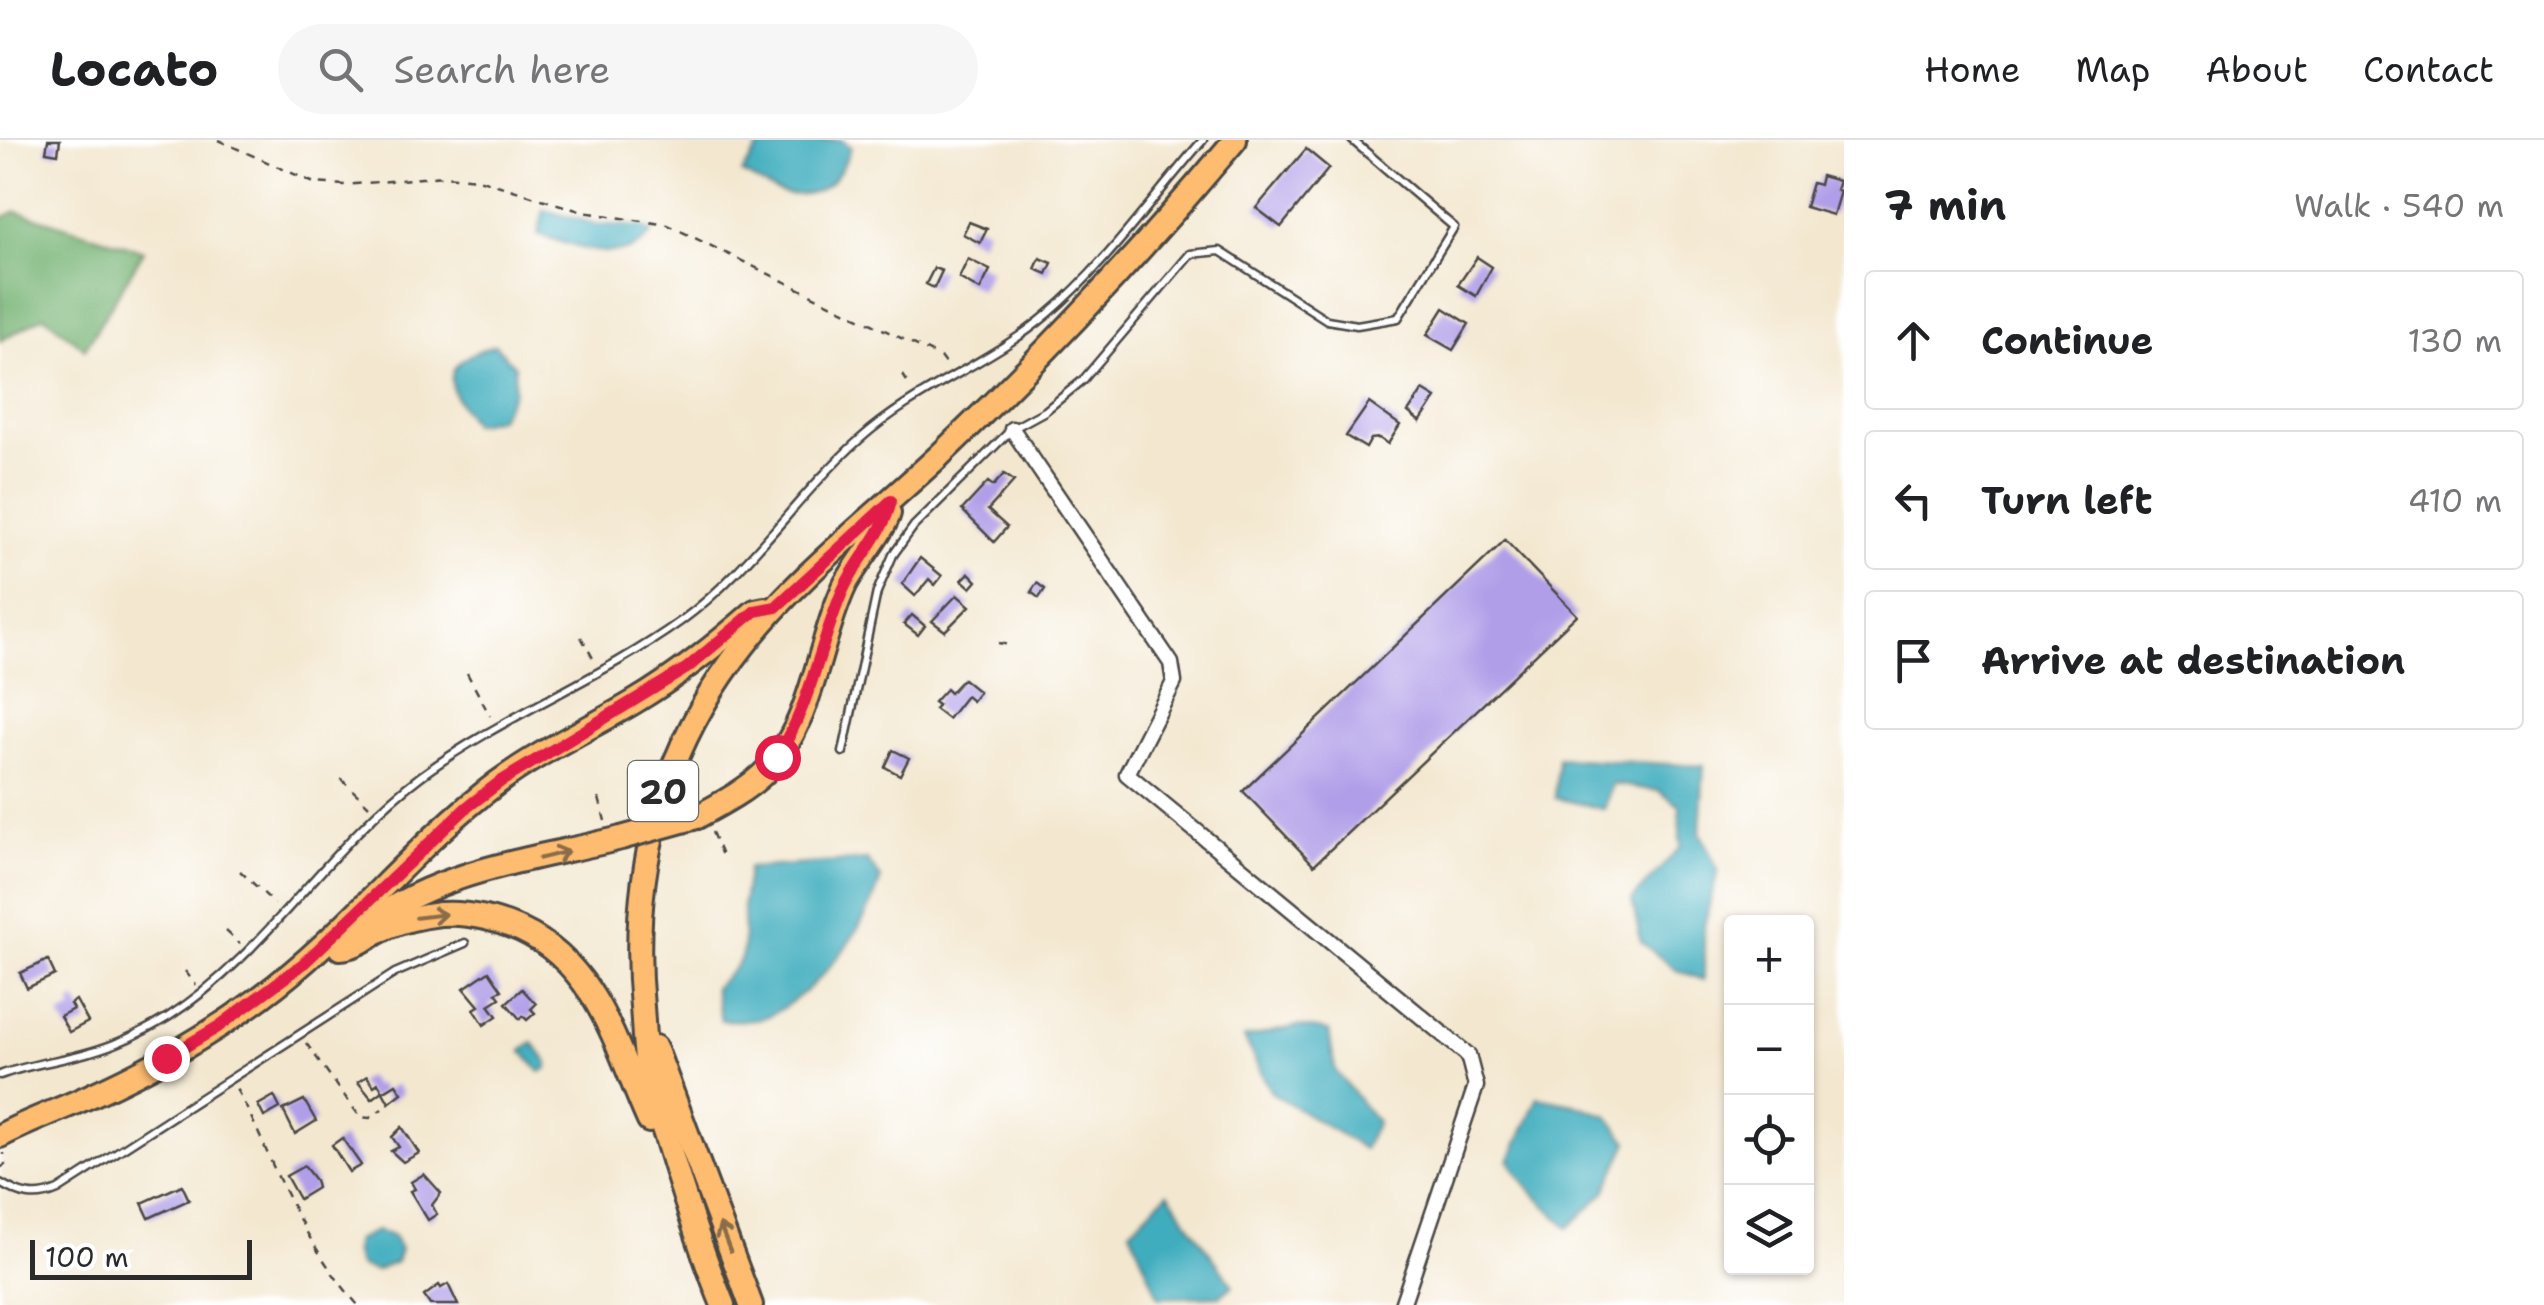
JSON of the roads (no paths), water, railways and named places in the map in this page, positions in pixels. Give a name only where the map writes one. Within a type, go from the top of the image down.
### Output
[{"type":"main road","name":"20","points":[[723,1305],[684,1197],[650,1082],[642,1005],[638,928],[643,866],[671,767],[707,695],[776,607],[979,418],[1113,280],[1235,140]]},
{"type":"main road","points":[[0,1138],[55,1125],[172,1068],[296,986],[381,912],[422,891],[701,815],[739,794],[764,773],[789,738],[806,701],[844,587],[887,521],[891,501]]},
{"type":"main road","points":[[0,1138],[40,1114],[116,1084],[218,1027],[303,964],[466,808],[500,782],[687,668],[755,611],[776,607]]},
{"type":"main road","points":[[340,948],[353,947],[392,925],[442,914],[504,922],[552,948],[580,975],[608,1021],[632,1085],[684,1197]]},
{"type":"main road","name":"20","points":[[642,1005],[687,1138],[751,1305]]},
{"type":"street","points":[[1012,429],[1170,663],[1174,682],[1127,774],[1468,1056],[1476,1086],[1402,1305]]},
{"type":"lane","points":[[0,1075],[95,1051],[166,1018],[202,993],[247,952],[377,814],[454,751],[652,641],[721,588],[834,462],[863,436],[1048,314],[1088,276],[1203,140]]},
{"type":"lane","points":[[843,752],[877,592],[893,554],[914,526],[1012,429],[1044,411],[1084,380],[1190,254],[1220,251],[1327,320],[1357,325],[1398,318],[1454,227],[1352,140]]},
{"type":"lane","points":[[0,1183],[20,1195],[58,1190],[395,973],[465,943]]},
{"type":"water","points":[[764,140],[841,140],[851,147],[835,177],[820,190],[786,194],[742,173]]},
{"type":"water","points":[[544,210],[596,224],[641,227],[652,232],[628,250],[582,248],[538,234]]},
{"type":"water","points":[[495,345],[515,366],[514,392],[499,418],[473,424],[455,396],[452,375],[465,358]]},
{"type":"water","points":[[1558,758],[1704,766],[1700,832],[1718,870],[1704,926],[1704,980],[1676,970],[1641,942],[1632,900],[1680,847],[1680,806],[1659,791],[1612,784],[1604,809],[1555,798]]},
{"type":"water","points":[[867,860],[881,878],[874,898],[852,938],[822,976],[768,1016],[721,1020],[714,988],[739,961],[744,946],[743,904],[748,868]]},
{"type":"water","points":[[1298,1026],[1329,1031],[1335,1070],[1377,1122],[1364,1149],[1271,1092],[1244,1038]]},
{"type":"water","points":[[533,1043],[548,1063],[548,1068],[540,1072],[522,1051]]},
{"type":"water","points":[[1538,1097],[1608,1116],[1628,1142],[1605,1192],[1568,1228],[1527,1187],[1509,1161]]},
{"type":"water","points":[[1168,1193],[1233,1286],[1220,1296],[1159,1298],[1130,1230]]},
{"type":"water","points":[[376,1231],[393,1236],[400,1249],[396,1262],[375,1271],[359,1266],[354,1251],[356,1240]]}]
